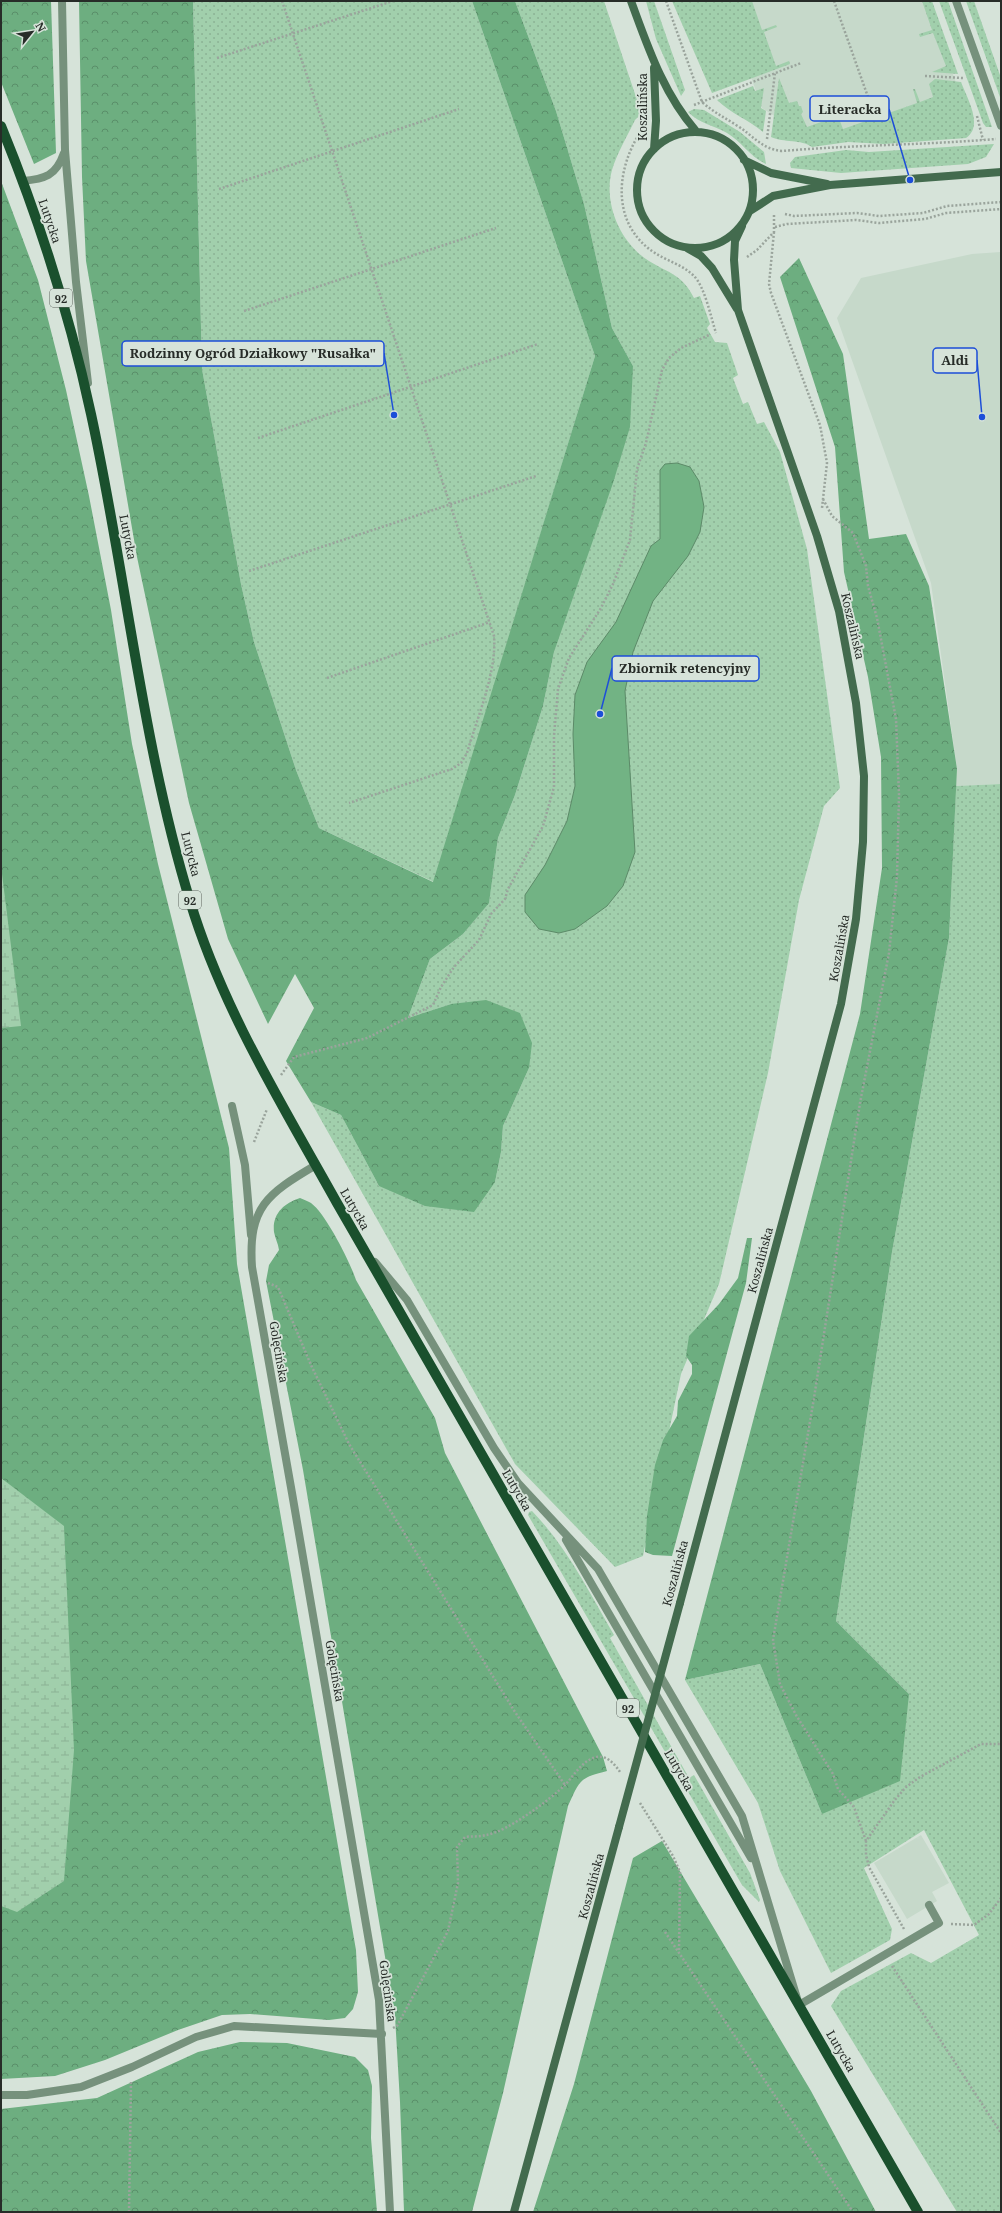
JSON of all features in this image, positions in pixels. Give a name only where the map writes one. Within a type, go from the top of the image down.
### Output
[{"type":"main road","name":"Lutycka","points":[[1,126],[22,181],[60,292],[92,417],[149,724],[179,864],[191,904],[213,966],[274,1092],[363,1250],[918,2212]]},
{"type":"street","points":[[62,1],[65,150],[76,282],[92,417]]},
{"type":"street","name":"Koszalińska","points":[[630,1],[654,65],[678,111],[696,131]]},
{"type":"street","points":[[956,1],[1001,126]]},
{"type":"street","name":"Koszalińska","points":[[654,65],[656,121],[654,149]]},
{"type":"street","points":[[744,160],[752,177],[754,193],[750,211],[742,226],[726,240],[706,248],[686,248],[667,241],[651,228],[639,207],[638,184],[644,164],[654,149],[674,136],[696,131],[714,136],[725,142],[744,160],[771,173],[830,185]]},
{"type":"street","points":[[22,181],[45,178],[52,174],[58,167],[65,150]]},
{"type":"street","points":[[750,211],[773,196],[830,185],[1001,172]]},
{"type":"street","name":"Koszalińska","points":[[738,310],[734,260],[735,241],[742,226]]},
{"type":"street","name":"Koszalińska","points":[[514,2212],[620,1827],[840,1004],[856,919],[863,842],[864,776],[851,673],[838,611],[812,521],[738,310],[712,268],[701,256],[686,248]]},
{"type":"street","points":[[232,1106],[245,1165],[251,1236]]},
{"type":"street","name":"Golęcińska","points":[[316,1165],[285,1185],[264,1203],[257,1216],[251,1236],[252,1267],[379,2000],[382,2034],[390,2212]]},
{"type":"street","points":[[363,1250],[407,1300],[494,1448],[518,1483],[598,1569],[742,1816],[799,2005],[939,1923],[929,1905]]},
{"type":"street","points":[[554,1521],[749,1854],[762,1883]]},
{"type":"street","points":[[1,2095],[26,2095],[81,2087],[132,2067],[196,2037],[234,2026],[382,2034]]},
{"type":"path","points":[[282,1],[494,636],[495,650],[467,753],[461,763],[445,771],[349,803]]},
{"type":"path","points":[[217,58],[393,1]]},
{"type":"path","points":[[666,1],[702,102],[714,113],[743,129],[758,143],[771,150],[782,151],[856,145],[879,147],[994,139]]},
{"type":"path","points":[[834,1],[868,97]]},
{"type":"path","points":[[702,102],[801,63]]},
{"type":"path","points":[[766,139],[775,73]]},
{"type":"path","points":[[925,76],[963,78]]},
{"type":"path","points":[[219,189],[459,109]]},
{"type":"path","points":[[977,116],[983,140]]},
{"type":"path","points":[[643,129],[624,167],[621,179],[624,214],[633,231],[644,245],[660,256],[679,264],[695,277],[705,298],[716,333]]},
{"type":"path","points":[[786,214],[794,216],[858,213],[879,216],[923,213],[947,206],[1001,202]]},
{"type":"path","points":[[775,227],[787,224],[856,220],[879,223],[925,220],[946,213],[1001,209]]},
{"type":"path","points":[[774,212],[775,227],[770,284],[771,293],[820,425],[827,463],[823,499],[832,516],[853,533],[866,566],[868,586],[876,618],[896,719],[899,796],[897,877],[889,953],[860,1103],[814,1398],[773,1640],[780,1684],[796,1715],[833,1774],[838,1789],[854,1807],[866,1841],[866,1855],[869,1867],[910,1939]]},
{"type":"path","points":[[244,311],[496,228]]},
{"type":"path","points":[[740,259],[749,256],[757,250],[774,232]]},
{"type":"path","points":[[245,1165],[282,1074],[294,1056],[368,1038],[432,1006],[440,986],[454,967],[479,940],[491,914],[505,899],[512,882],[543,826],[554,787],[554,736],[558,690],[569,658],[601,608],[613,584],[630,540],[637,469],[646,442],[662,370],[669,358],[681,348],[709,335]]},
{"type":"path","points":[[258,438],[538,344]]},
{"type":"path","points":[[249,571],[536,476]]},
{"type":"path","points":[[327,678],[490,622]]},
{"type":"path","points":[[278,1287],[311,1365],[349,1444],[515,1712],[565,1785]]},
{"type":"path","points":[[866,1841],[894,1800],[906,1787],[920,1777],[981,1744],[1001,1744]]},
{"type":"path","points":[[382,2034],[397,2026],[448,1930],[458,1883],[457,1847],[464,1837],[488,1835],[517,1822],[565,1785],[584,1763],[594,1758],[603,1758],[613,1762],[621,1774]]},
{"type":"path","points":[[636,1797],[673,1856],[680,1872],[679,1952]]},
{"type":"path","points":[[939,1923],[974,1925],[988,1914],[1001,1898]]},
{"type":"path","points":[[665,1932],[853,2212]]},
{"type":"path","points":[[884,1955],[1001,2133]]},
{"type":"path","points":[[129,2212],[132,2067]]},
{"type":"shaded area","points":[[724,1],[926,1],[965,107],[955,122],[801,133],[762,108]]},
{"type":"shaded area","points":[[1001,252],[1001,784],[956,786],[957,769],[931,583],[837,318],[861,278],[972,254]]},
{"type":"shaded area","points":[[677,463],[690,467],[699,481],[704,507],[700,532],[688,556],[653,601],[633,652],[625,691],[635,852],[623,886],[607,906],[575,929],[559,933],[539,929],[525,912],[525,895],[545,865],[567,821],[575,786],[573,734],[575,695],[587,662],[616,622],[651,546],[660,539],[660,470],[665,464]]},
{"type":"shaded area","points":[[921,1835],[949,1883],[932,1892],[937,1901],[907,1919],[874,1863]]},
{"type":"green space","points":[[1,1],[51,1],[56,153],[34,164],[1,82]]},
{"type":"green space","points":[[79,1],[193,1],[202,369],[241,584],[254,642],[296,770],[319,828],[433,882],[595,356],[472,1],[515,1],[556,111],[584,204],[612,328],[633,366],[630,427],[613,483],[554,652],[543,706],[515,795],[498,838],[489,903],[463,934],[430,959],[408,1018],[451,1004],[486,1000],[520,1013],[532,1043],[529,1068],[503,1126],[501,1152],[495,1182],[474,1212],[425,1206],[379,1186],[341,1115],[311,1102],[286,1061],[314,1008],[295,974],[268,1024],[228,939],[189,803],[137,557],[86,261],[82,177]]},
{"type":"green space","points":[[193,1],[472,1],[595,356],[434,882],[319,828],[296,770],[254,642],[241,584],[202,369]]},
{"type":"green space","points":[[515,1],[604,1],[638,103],[640,115],[635,120],[619,151],[612,170],[610,196],[612,209],[622,233],[639,253],[649,261],[680,279],[694,298],[700,296],[710,324],[707,328],[715,342],[727,343],[738,375],[733,378],[743,404],[748,402],[757,424],[764,422],[780,452],[807,549],[840,788],[824,806],[799,900],[768,1073],[719,1284],[681,1374],[643,1556],[615,1567],[515,1464],[311,1102],[341,1115],[379,1186],[495,1182],[501,1152],[503,1126],[529,1068],[451,1004],[408,1018],[430,959],[463,934],[489,902],[498,838],[515,795],[543,706],[554,652],[633,366],[612,328],[584,204],[556,111]]},
{"type":"green space","points":[[646,1],[654,1],[685,90],[681,96],[656,39]]},
{"type":"green space","points":[[672,1],[752,1],[762,30],[776,25],[777,27],[764,32],[776,66],[789,61],[790,64],[712,93]]},
{"type":"green space","points":[[922,1],[932,1],[958,74],[932,72],[946,66],[933,33],[920,37],[919,34],[932,30]]},
{"type":"green space","points":[[939,1],[948,1],[992,127],[986,127],[983,123]]},
{"type":"green space","points":[[966,1],[974,1],[1001,78],[1001,100]]},
{"type":"green space","points":[[779,78],[789,103],[797,101],[799,106],[801,106],[803,112],[801,114],[807,127],[838,116],[843,129],[877,117],[872,104],[878,102],[883,115],[917,103],[913,89],[915,89],[920,102],[933,97],[929,84],[935,79],[961,82],[970,104],[974,119],[974,126],[971,133],[966,138],[884,144],[848,142],[812,147],[803,143],[776,139],[771,137]]},
{"type":"green space","points":[[753,86],[755,91],[764,88],[761,108],[766,111],[763,132],[722,105],[717,100]]},
{"type":"green space","points":[[694,109],[704,110],[740,132],[764,152],[766,164],[760,161],[727,133],[702,122],[688,112]]},
{"type":"green space","points":[[994,144],[986,157],[968,164],[841,173],[791,168],[790,163],[795,157],[846,150],[869,152]]},
{"type":"green space","points":[[1,181],[38,280],[66,390],[89,496],[111,610],[132,744],[158,864],[229,1148],[237,1264],[356,1950],[358,1992],[353,2009],[345,2018],[329,2020],[250,2014],[222,2015],[178,2030],[105,2060],[55,2076],[1,2079]]},
{"type":"green space","points":[[799,258],[843,354],[869,539],[906,534],[929,586],[957,769],[949,938],[892,1252],[836,1621],[909,1694],[900,1781],[822,1814],[760,1664],[685,1680],[860,1014],[882,868],[881,757],[868,677],[844,572],[835,447],[780,277]]},
{"type":"green space","points":[[1001,784],[1001,2212],[957,2212],[831,2006],[841,1991],[911,1953],[931,1963],[979,1935],[924,1830],[864,1868],[892,1929],[890,1940],[831,1973],[780,1871],[758,1803],[685,1680],[760,1664],[822,1814],[909,1694],[836,1621],[892,1252],[949,938],[956,786]]},
{"type":"green space","points":[[1,866],[21,1026],[1,1028]]},
{"type":"green space","points":[[300,1198],[311,1203],[324,1217],[349,1262],[356,1280],[435,1418],[445,1453],[603,1757],[607,1771],[586,1778],[582,1781],[578,1785],[568,1806],[503,2093],[472,2212],[404,2212],[395,2016],[303,1470],[266,1281],[269,1265],[279,1250],[274,1232],[277,1215],[284,1206]]},
{"type":"green space","points":[[747,1238],[752,1238],[746,1283],[672,1556],[653,1555],[645,1552],[647,1516],[655,1465],[663,1440],[677,1416],[678,1401],[692,1374],[692,1365],[686,1356],[689,1336],[719,1304],[738,1278]]},
{"type":"green space","points":[[1,1478],[64,1526],[74,1750],[64,1881],[17,1912],[1,1906]]},
{"type":"green space","points":[[532,1511],[545,1525],[567,1555],[586,1586],[614,1635],[610,1638],[689,1778],[694,1775],[750,1873],[760,1900],[759,1902],[742,1885],[528,1515],[529,1512]]},
{"type":"green space","points":[[662,1841],[811,2091],[876,2212],[533,2212],[574,2084],[633,1858]]},
{"type":"green space","points":[[240,2042],[287,2043],[355,2057],[368,2070],[372,2086],[371,2138],[377,2212],[1,2212],[1,2109],[97,2098],[198,2052]]},
{"type":"place","name":"Literacka","points":[[910,180]]},
{"type":"place","name":"Rodzinny Ogród Działkowy \"Rusałka\"","points":[[394,415]]},
{"type":"place","name":"Aldi","points":[[982,417]]},
{"type":"place","name":"Zbiornik retencyjny","points":[[600,714]]}]
